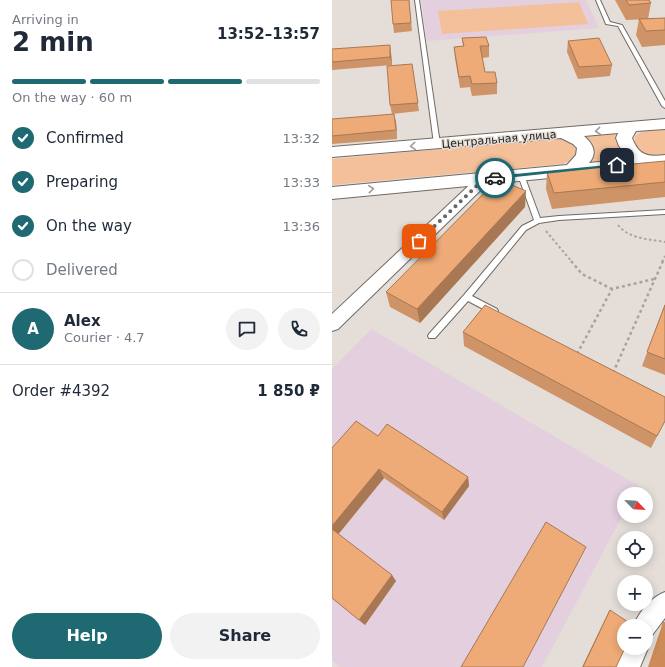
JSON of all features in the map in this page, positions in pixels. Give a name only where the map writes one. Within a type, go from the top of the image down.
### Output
[{"type":"street","name":"Центральная улица","points":[[332,152],[566,134],[665,124]]},
{"type":"street","points":[[630,127],[624,138],[626,145],[632,155],[646,162]]},
{"type":"street","points":[[566,134],[578,140],[585,147],[585,156],[573,169]]},
{"type":"street","points":[[332,193],[665,161]]},
{"type":"street","points":[[332,324],[484,179]]},
{"type":"street","points":[[650,619],[665,603]]},
{"type":"street","points":[[628,667],[633,655]]},
{"type":"lane","points":[[417,0],[437,144]]},
{"type":"lane","points":[[598,0],[608,23],[620,25],[665,106]]},
{"type":"lane","points":[[521,175],[538,221]]},
{"type":"lane","points":[[432,336],[467,297],[524,228],[538,221],[559,218],[665,212]]},
{"type":"lane","points":[[467,297],[501,314]]},
{"type":"path","points":[[614,215],[620,228],[629,234],[665,242]]},
{"type":"path","points":[[538,221],[582,274],[612,289],[655,279]]},
{"type":"path","points":[[613,373],[665,256]]},
{"type":"path","points":[[577,354],[612,289]]},
{"type":"shaded area","points":[[421,0],[586,0],[599,28],[427,41]]},
{"type":"shaded area","points":[[579,2],[588,24],[442,34],[438,11]]},
{"type":"shaded area","points":[[665,129],[665,157],[648,156],[635,146],[635,136],[644,130]]},
{"type":"shaded area","points":[[621,133],[632,160],[588,162],[581,136]]},
{"type":"shaded area","points":[[558,138],[568,141],[578,150],[576,159],[562,164],[332,185],[332,159]]},
{"type":"shaded area","points":[[371,329],[639,486],[617,487],[617,523],[619,523],[542,667],[340,667],[332,660],[332,369]]},
{"type":"shaded area","points":[[663,622],[665,622],[665,667],[648,667]]},
{"type":"building","points":[[391,0],[409,0],[411,23],[393,24]]},
{"type":"building","points":[[626,0],[649,0],[651,3],[629,5]]},
{"type":"building","points":[[665,18],[665,30],[646,31],[639,19]]},
{"type":"building","points":[[486,37],[489,46],[480,46],[485,72],[495,72],[497,83],[472,84],[470,76],[459,77],[454,47],[464,46],[462,38]]},
{"type":"building","points":[[599,38],[612,65],[579,67],[568,41]]},
{"type":"building","points":[[390,45],[390,57],[332,62],[332,49]]},
{"type":"building","points":[[412,64],[418,103],[390,105],[387,66]]},
{"type":"building","points":[[394,114],[396,130],[332,136],[332,119]]},
{"type":"building","points":[[665,161],[665,182],[554,193],[547,172]]},
{"type":"building","points":[[498,179],[526,191],[417,309],[386,292]]},
{"type":"building","points":[[485,305],[665,397],[665,421],[657,436],[463,332]]},
{"type":"building","points":[[665,305],[665,359],[647,352]]},
{"type":"building","points":[[356,421],[378,436],[387,424],[468,477],[442,512],[379,469],[332,526],[332,448]]},
{"type":"building","points":[[546,522],[586,547],[523,667],[461,667]]},
{"type":"building","points":[[332,529],[392,575],[359,620],[332,598]]},
{"type":"building","points":[[610,610],[624,619],[617,619],[617,655],[622,655],[616,667],[583,667]]},
{"type":"way so far","points":[[419,241],[484,179],[495,178]]},
{"type":"route","points":[[495,178],[617,165]]}]
